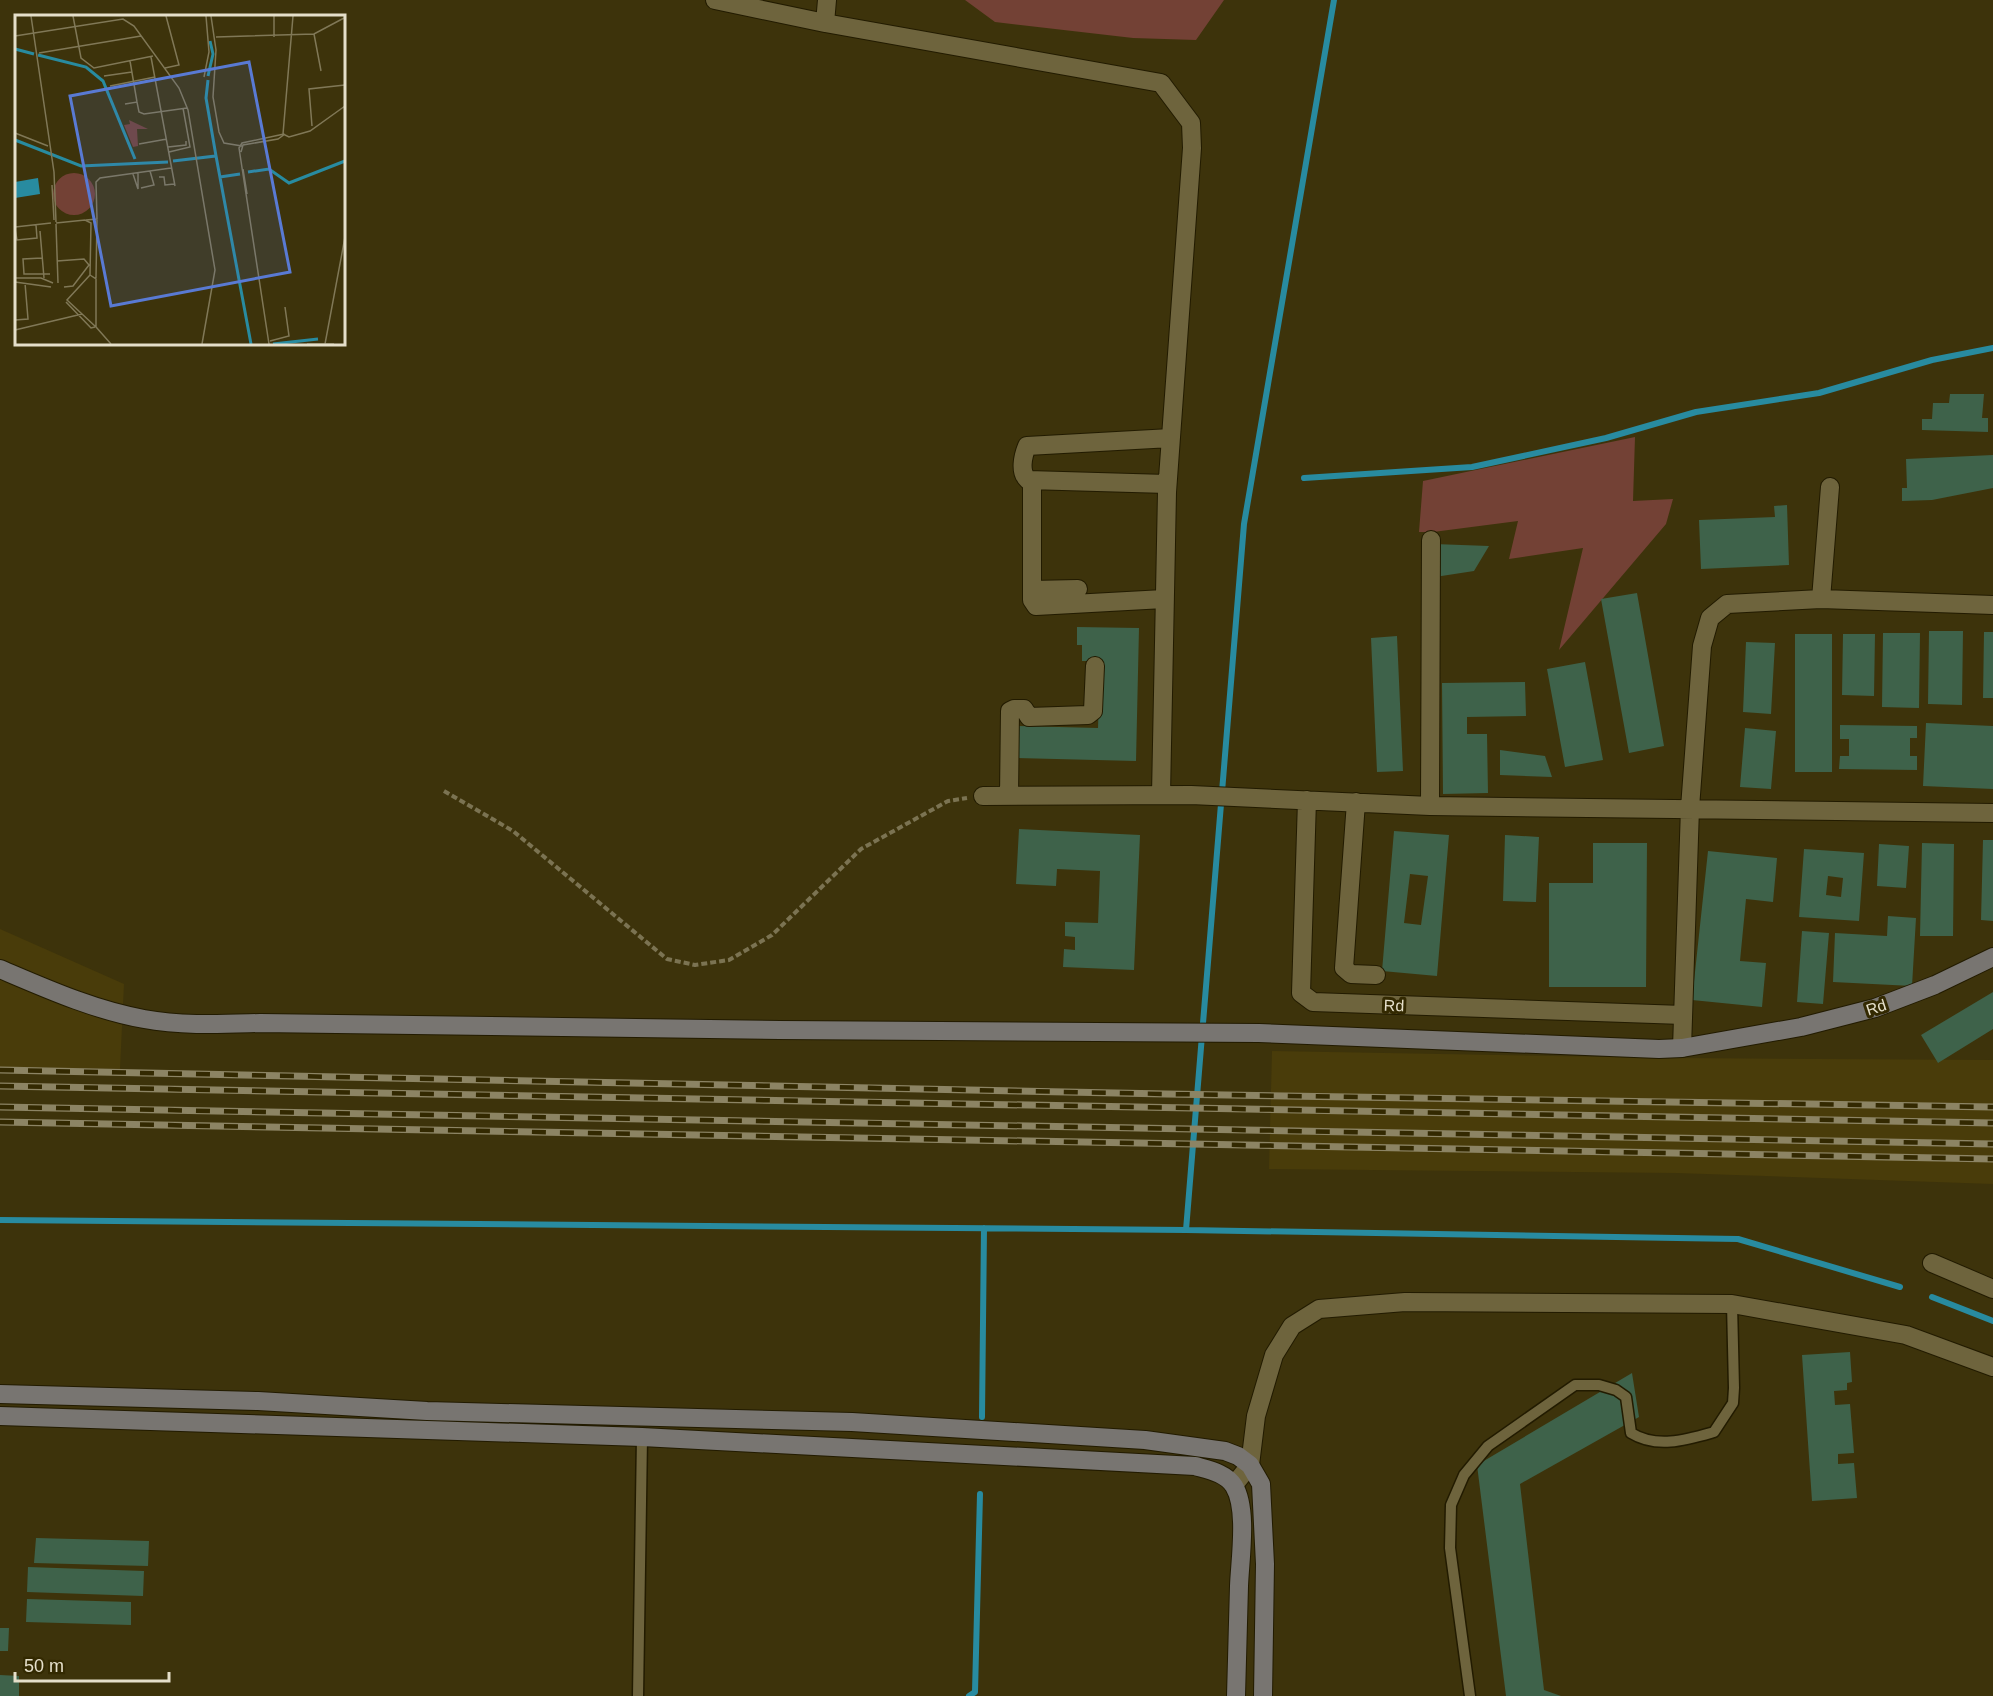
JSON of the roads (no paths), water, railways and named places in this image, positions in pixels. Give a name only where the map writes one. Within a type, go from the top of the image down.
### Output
[{"type":"street","points":[[715,0],[825,23],[1161,83],[1191,123],[1192,148],[1167,484],[1161,795]]},
{"type":"street","points":[[825,23],[827,0]]},
{"type":"street","points":[[1167,484],[1032,480],[1024,478],[1023,470],[1027,446],[1171,438]]},
{"type":"street","points":[[1032,480],[1032,600],[1036,606],[1164,599]]},
{"type":"street","points":[[1821,599],[1830,487]]},
{"type":"street","points":[[1430,806],[1431,540]]},
{"type":"street","points":[[1032,590],[1078,589]]},
{"type":"street","points":[[1682,1048],[1690,808],[1702,646],[1710,618],[1727,604],[1821,599],[1993,605]]},
{"type":"street","points":[[1009,796],[1010,711],[1024,709],[1029,717],[1089,715],[1093,711],[1095,666]]},
{"type":"street","points":[[983,796],[1191,795],[1430,806],[1993,813]]},
{"type":"street","name":"Rd","points":[[1307,800],[1301,993],[1313,1002],[1683,1015]]},
{"type":"street","points":[[1356,802],[1344,968],[1351,974],[1376,975]]},
{"type":"street","name":"Rd","points":[[0,969],[104,1010],[146,1020],[201,1024],[1259,1033],[1659,1049],[1682,1048],[1801,1028],[1875,1008],[1935,985],[1993,957]]},
{"type":"street","points":[[1932,1263],[1993,1289]]},
{"type":"street","points":[[1234,1485],[1250,1465],[1256,1416],[1274,1354],[1293,1326],[1319,1309],[1405,1302],[1732,1304],[1906,1335],[1993,1367]]},
{"type":"street","points":[[0,1394],[258,1401],[427,1411],[852,1422],[1145,1440],[1225,1451],[1238,1456],[1250,1465],[1261,1484],[1265,1564],[1263,1696]]},
{"type":"street","points":[[0,1416],[642,1437],[1195,1466],[1219,1473],[1234,1485],[1239,1497],[1241,1526],[1236,1696]]},
{"type":"lane","points":[[1470,1696],[1450,1548],[1451,1505],[1464,1475],[1488,1446],[1575,1385],[1599,1385],[1616,1390],[1626,1398],[1630,1433],[1642,1440],[1679,1443],[1714,1432],[1733,1403],[1732,1304]]},
{"type":"lane","points":[[638,1696],[642,1437]]},
{"type":"waterway","points":[[0,1220],[1186,1230],[1244,524],[1334,0]]},
{"type":"waterway","points":[[1304,478],[1472,467],[1606,438],[1696,412],[1819,393],[1932,360],[1993,348]]},
{"type":"waterway","points":[[982,1417],[984,1228]]},
{"type":"waterway","points":[[1186,1230],[1738,1239],[1900,1287]]},
{"type":"waterway","points":[[1932,1297],[1993,1321]]},
{"type":"waterway","points":[[969,1696],[975,1692],[980,1494]]},
{"type":"railway","points":[[0,1070],[1166,1094],[1993,1107]]},
{"type":"railway","points":[[0,1086],[1993,1123]]},
{"type":"railway","points":[[0,1107],[1993,1144]]},
{"type":"railway","points":[[0,1122],[1993,1159]]}]
